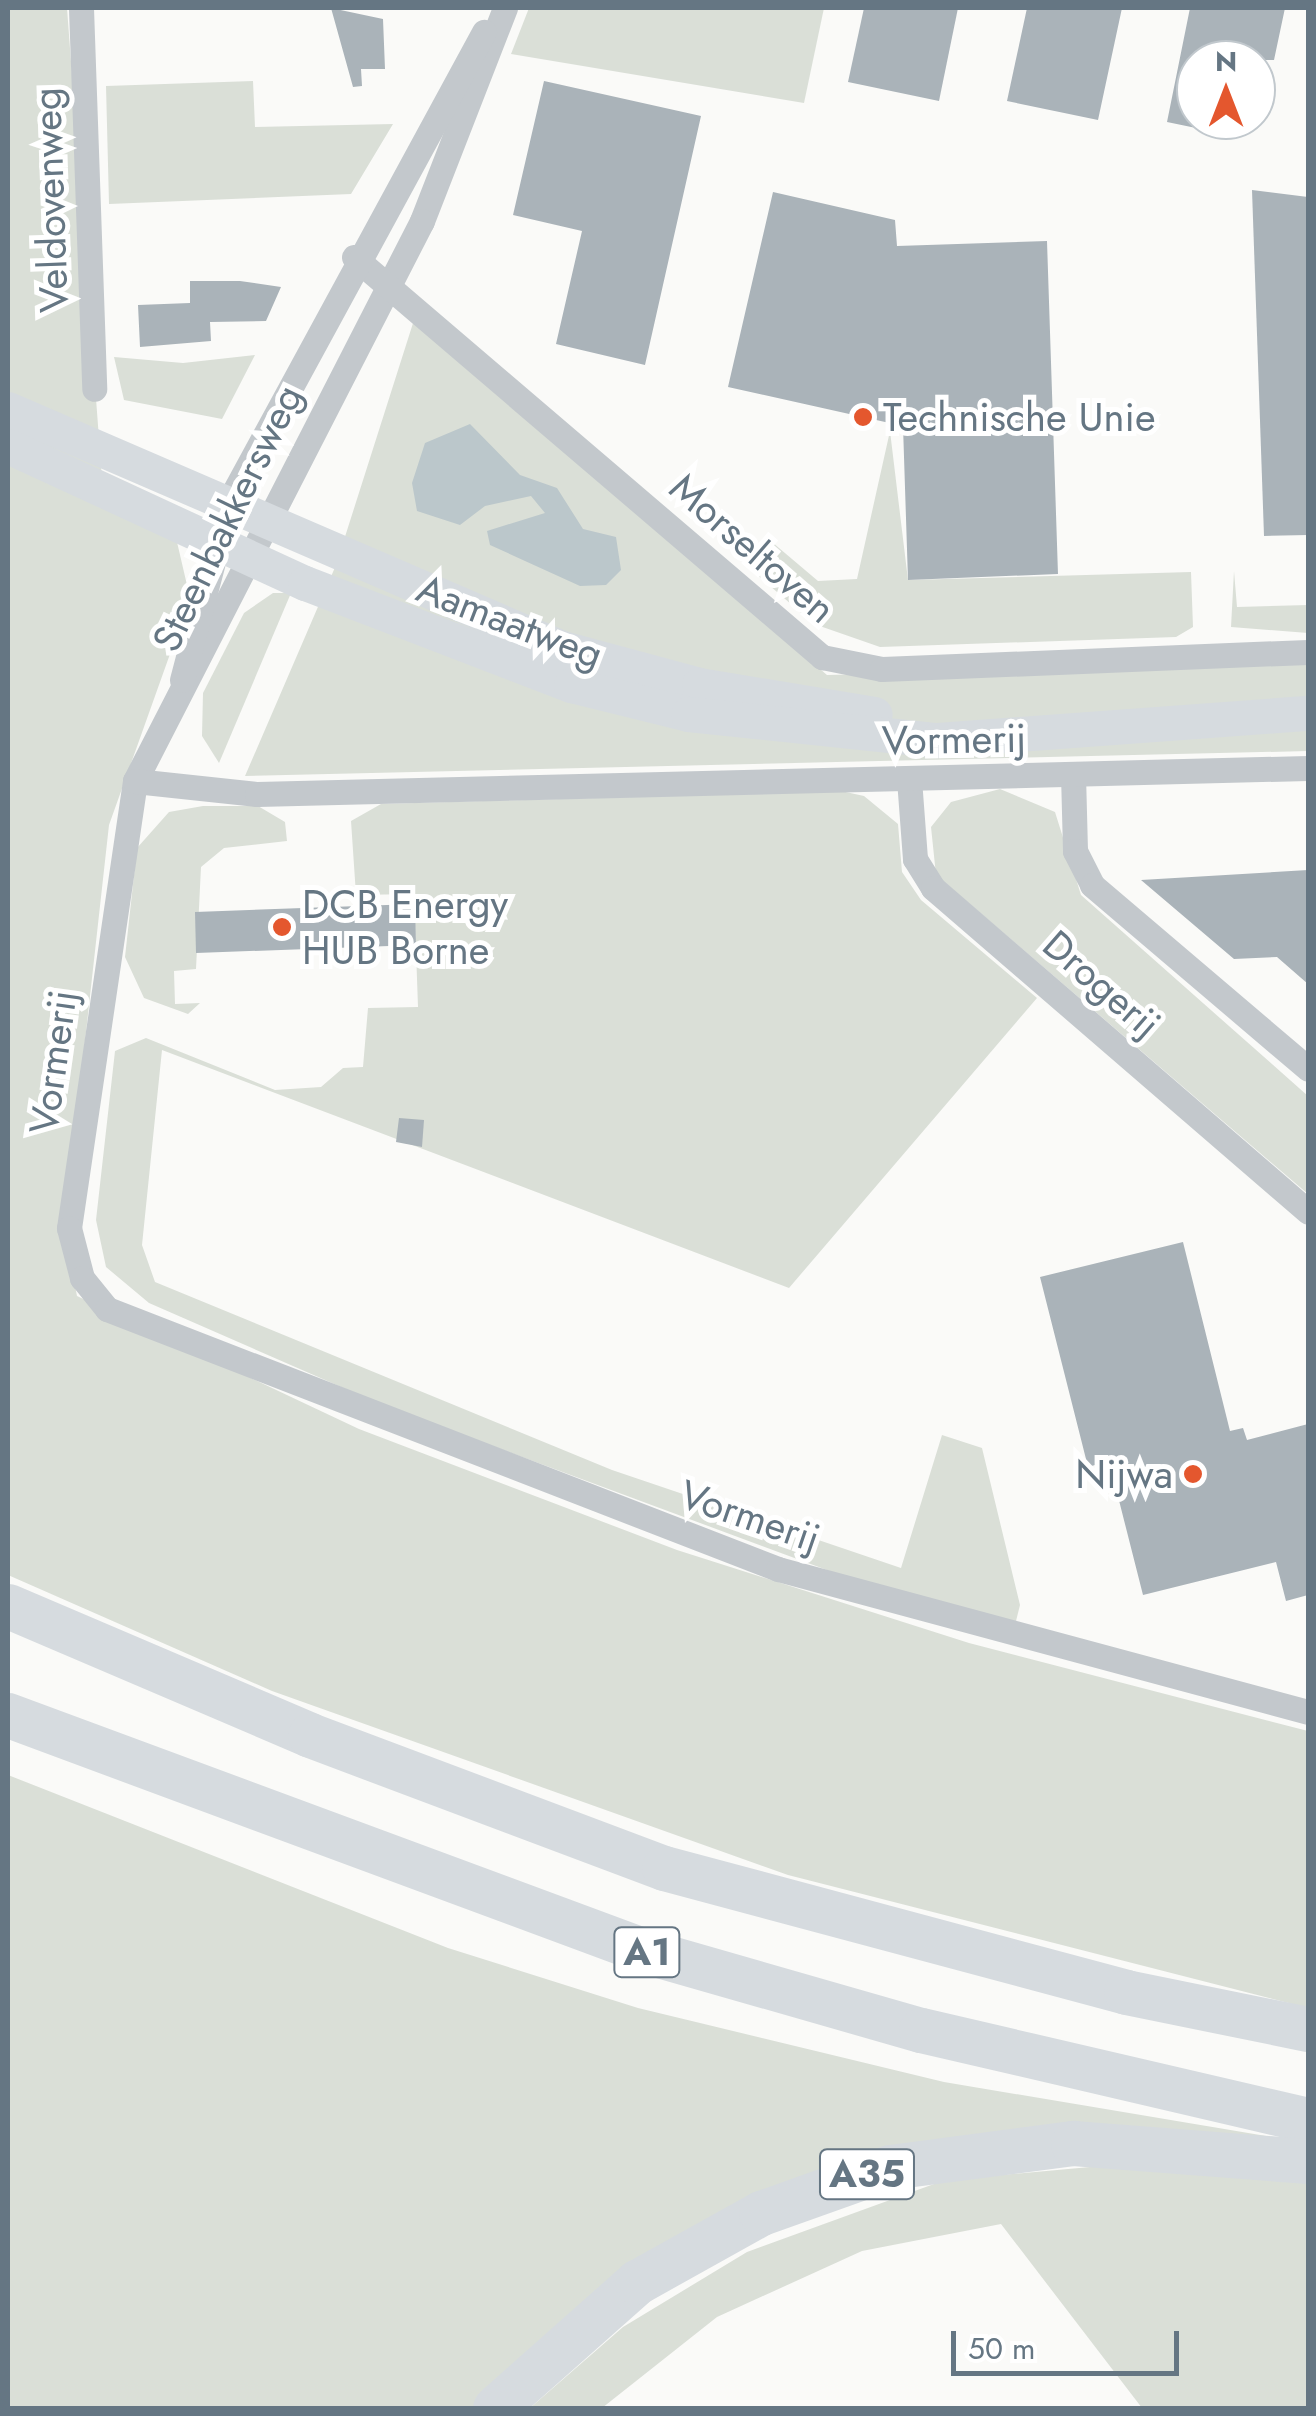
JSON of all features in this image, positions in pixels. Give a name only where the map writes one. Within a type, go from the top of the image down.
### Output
[{"type":"highway","name":"A1","points":[[8,1606],[310,1736],[664,1868],[1126,1992],[1308,2029]]},
{"type":"highway","name":"A1","points":[[8,1715],[645,1951],[920,2030],[1308,2120]]},
{"type":"highway","name":"A35","points":[[495,2408],[637,2282],[761,2213],[890,2167],[1074,2143],[1308,2161]]},
{"type":"main road","name":"Aamaatweg","points":[[8,409],[229,501],[562,648],[699,685],[834,710],[1041,725]]},
{"type":"main road","name":"Aamaatweg","points":[[8,446],[255,561],[571,685],[688,714],[937,740],[1041,725],[1308,713]]},
{"type":"street","name":"Veldovenweg","points":[[81,8],[94,389]]},
{"type":"street","name":"Steenbakkersweg","points":[[179,695],[214,540],[229,501],[354,257],[502,8]]},
{"type":"street","name":"Steenbakkersweg","points":[[179,695],[255,561],[452,156],[502,8]]},
{"type":"street","name":"Morseltoven","points":[[354,257],[822,657],[882,669],[1308,652]]},
{"type":"street","points":[[135,781],[179,695]]},
{"type":"street","name":"Vormerij","points":[[1308,768],[256,794],[135,781],[69,1228],[82,1278],[107,1309],[778,1569],[1308,1712]]},
{"type":"street","name":"Drogerij","points":[[1074,774],[1075,851],[1092,885],[1308,1069]]},
{"type":"street","name":"Drogerij","points":[[909,779],[914,859],[933,888],[1308,1212]]},
{"type":"shaded area","points":[[8,8],[67,8],[104,506],[177,542],[190,598],[109,825],[64,1230],[77,1296],[359,1429],[677,1550],[969,1643],[1308,1731],[1308,2008],[788,1875],[272,1691],[8,1575]]},
{"type":"shaded area","points":[[529,8],[824,8],[804,103],[511,54]]},
{"type":"shaded area","points":[[253,81],[255,127],[393,124],[351,194],[109,204],[106,86]]},
{"type":"shaded area","points":[[414,320],[827,675],[1308,664],[1308,751],[245,776],[336,565]]},
{"type":"shaded area","points":[[255,355],[222,419],[124,400],[114,357],[183,363]]},
{"type":"shaded area","points":[[470,424],[520,475],[557,488],[583,529],[616,537],[621,570],[606,585],[580,586],[490,545],[487,531],[545,513],[531,496],[485,506],[460,525],[417,511],[412,483],[425,443]]},
{"type":"shaded area","points":[[890,431],[908,580],[1191,572],[1193,627],[1176,637],[880,647],[814,624],[754,572],[750,556],[766,537],[818,581],[857,579]]},
{"type":"shaded area","points":[[1234,571],[1237,607],[1308,605],[1308,633],[1231,627]]},
{"type":"shaded area","points":[[273,593],[291,593],[219,763],[202,736],[203,693],[244,613]]},
{"type":"shaded area","points":[[1000,789],[1055,812],[1081,895],[1308,1096],[1308,1194],[936,875],[931,827],[951,802]]},
{"type":"shaded area","points":[[841,791],[864,796],[898,824],[902,872],[921,900],[1037,998],[789,1288],[162,1050],[142,1245],[155,1282],[612,1470],[901,1568],[942,1435],[982,1448],[1020,1605],[1015,1625],[862,1583],[387,1407],[149,1303],[106,1267],[96,1220],[115,1051],[146,1038],[275,1090],[321,1087],[343,1068],[363,1067],[368,1008],[418,1007],[414,894],[356,895],[351,821],[381,804]]},
{"type":"shaded area","points":[[203,806],[258,806],[285,822],[287,841],[224,848],[201,867],[196,969],[174,971],[175,1004],[200,1003],[188,1014],[144,998],[125,957],[137,848],[169,812]]},
{"type":"shaded area","points":[[8,1775],[448,1948],[638,2008],[944,2082],[1308,2143],[905,2154],[494,2382],[473,2408],[8,2408]]},
{"type":"shaded area","points":[[1101,2166],[1308,2181],[1308,2408],[1142,2408],[1001,2224],[862,2251],[717,2317],[602,2408],[530,2408],[623,2327],[747,2252],[945,2180]]},
{"type":"building","points":[[331,8],[383,19],[385,69],[361,69],[362,86],[353,87]]},
{"type":"building","points":[[864,8],[958,8],[939,101],[848,82]]},
{"type":"building","points":[[1027,8],[1122,8],[1098,120],[1007,101]]},
{"type":"building","points":[[1190,8],[1285,8],[1276,51],[1276,40],[1184,40]]},
{"type":"building","points":[[1176,77],[1176,124],[1167,122]]},
{"type":"building","points":[[544,81],[701,116],[645,365],[556,344],[582,231],[513,215]]},
{"type":"building","points":[[1252,190],[1308,197],[1308,535],[1264,536]]},
{"type":"building","points":[[773,192],[895,220],[897,246],[1047,241],[1058,574],[908,580],[903,426],[728,387]]},
{"type":"building","points":[[190,281],[240,281],[281,287],[266,321],[210,322],[211,341],[140,347],[138,305],[190,303]]},
{"type":"building","points":[[1308,870],[1308,984],[1277,957],[1234,959],[1141,880]]},
{"type":"building","points":[[415,904],[416,945],[196,953],[195,912]]},
{"type":"building","points":[[399,1118],[424,1120],[422,1147],[396,1142]]},
{"type":"building","points":[[1183,1242],[1230,1431],[1243,1428],[1247,1440],[1308,1424],[1308,1595],[1286,1601],[1276,1562],[1143,1595],[1109,1461],[1088,1467],[1040,1277]]},
{"type":"place","name":"Technische Unie","points":[[863,417]]},
{"type":"place","name":"DCB Energy HUB Borne","points":[[282,927]]},
{"type":"place","name":"Nijwa","points":[[1193,1474]]}]
